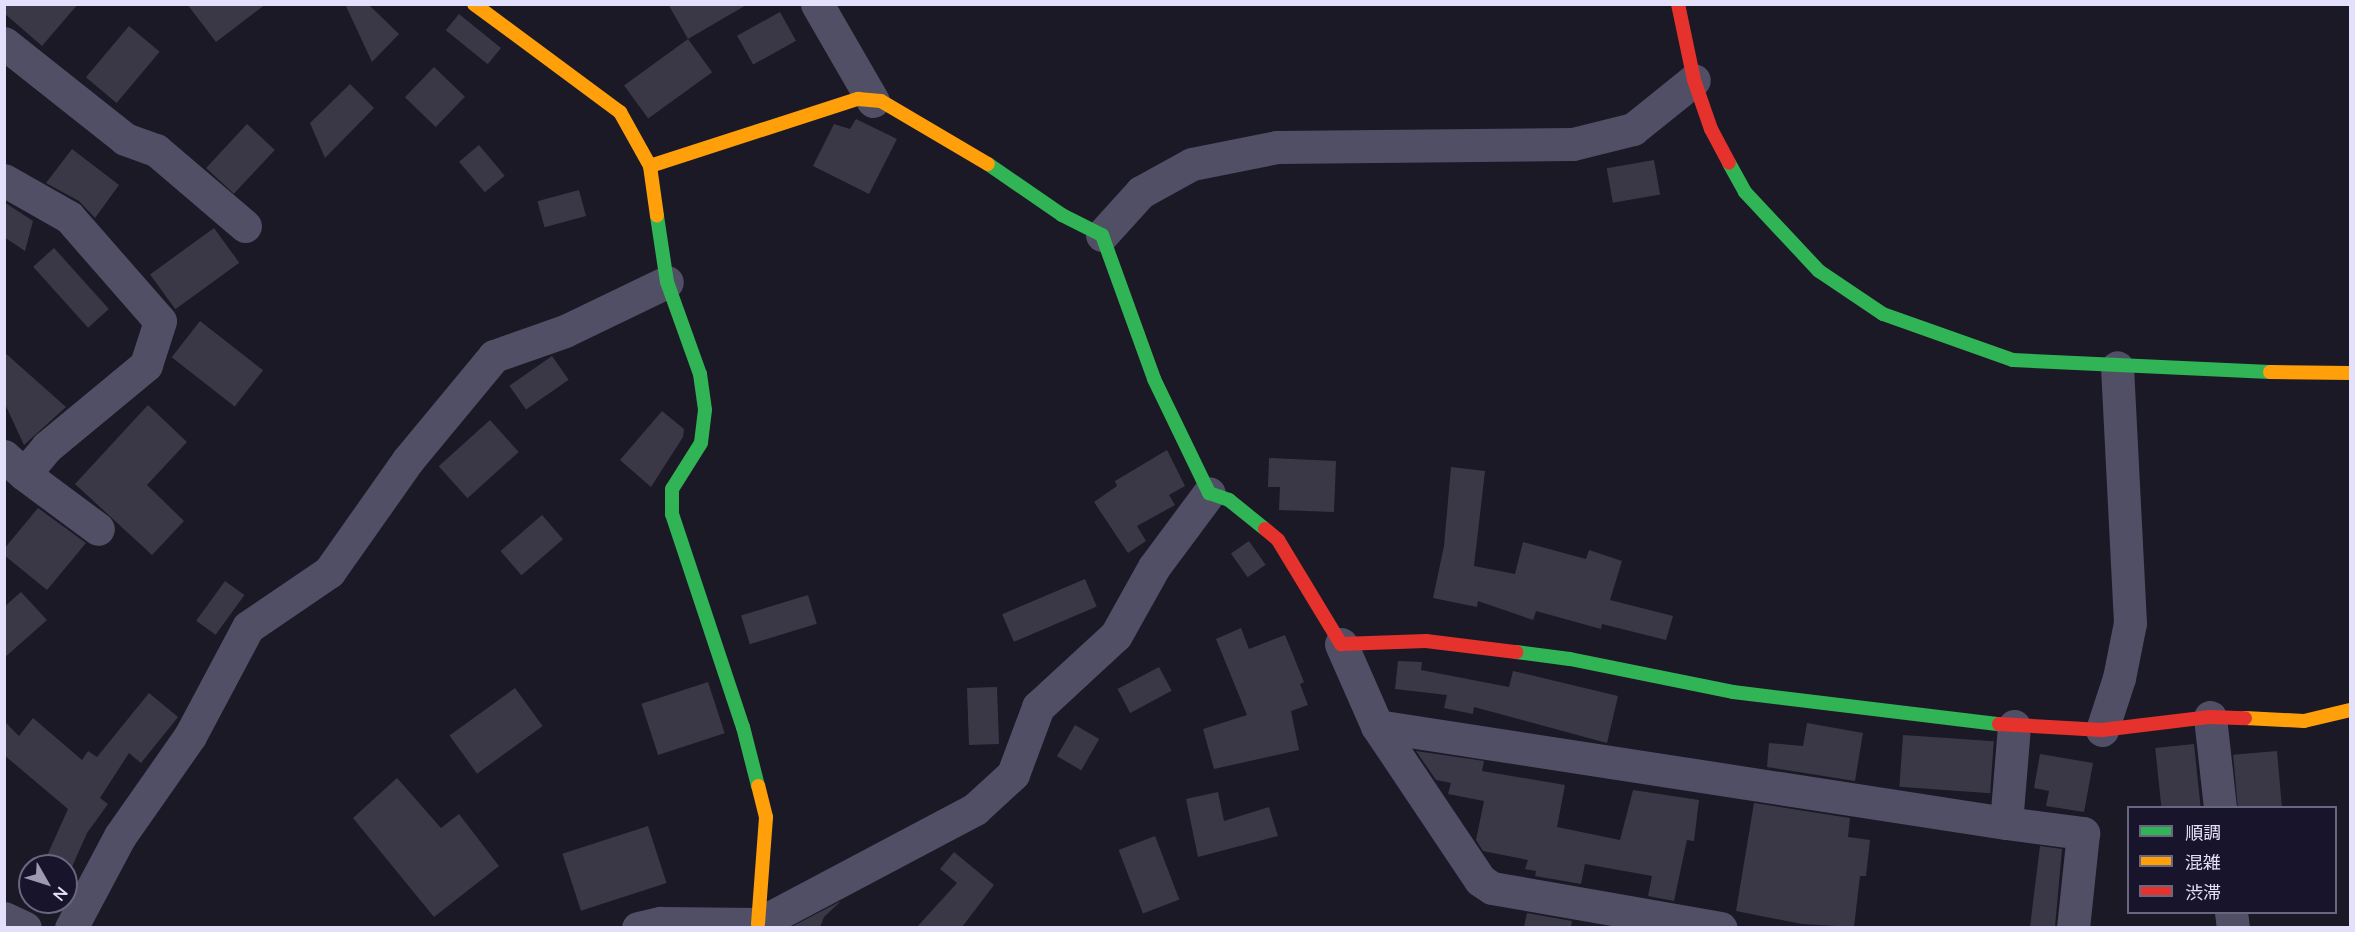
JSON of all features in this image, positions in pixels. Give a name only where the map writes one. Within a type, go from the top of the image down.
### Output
[{"type":"street","points":[[474,4],[620,112],[650,166],[667,282],[700,374],[705,410],[700,443],[672,489],[672,514],[742,726],[766,817],[758,924]]},
{"type":"street","points":[[817,4],[873,100]]},
{"type":"street","points":[[1678,4],[1694,80],[1711,129],[1745,192],[1786,239],[1845,292],[1892,318],[2013,360],[2117,367],[2350,373]]},
{"type":"street","points":[[4,43],[124,139],[156,150],[245,226]]},
{"type":"street","points":[[1102,235],[1141,192],[1192,164],[1277,147],[1573,144],[1633,129],[1694,80]]},
{"type":"street","points":[[650,166],[833,105],[873,100],[906,114],[1062,215],[1102,235],[1154,379],[1209,493],[1229,500],[1278,540],[1341,644],[1377,726],[1468,868],[1492,888],[1721,927]]},
{"type":"street","points":[[4,180],[69,217],[160,321],[146,365],[47,447],[14,465],[98,529]]},
{"type":"street","points":[[71,927],[120,836],[190,736],[248,627],[329,572],[408,460],[494,356],[565,332],[667,282]]},
{"type":"street","points":[[2102,730],[2130,623],[2117,367]]},
{"type":"street","points":[[638,927],[660,923],[758,924],[975,808],[1013,774],[1038,707],[1116,635],[1154,567],[1209,493]]},
{"type":"street","points":[[1341,644],[1426,641],[1570,659],[1733,692],[2014,726],[2102,730],[2210,717],[2304,721],[2350,710]]},
{"type":"street","points":[[2210,717],[2220,806]]},
{"type":"street","points":[[1377,726],[2083,833],[2073,927]]},
{"type":"street","points":[[2006,823],[2014,726]]},
{"type":"street","points":[[4,918],[25,927]]},
{"type":"building","points":[[4,4],[78,4],[42,46],[4,13]]},
{"type":"building","points":[[187,4],[266,4],[216,42]]},
{"type":"building","points":[[345,4],[368,4],[399,34],[372,62]]},
{"type":"building","points":[[668,4],[748,4],[688,39]]},
{"type":"building","points":[[780,12],[796,41],[753,65],[737,36]]},
{"type":"building","points":[[459,14],[501,48],[488,64],[446,30]]},
{"type":"building","points":[[129,26],[160,52],[117,103],[86,77]]},
{"type":"building","points":[[688,39],[712,72],[648,119],[624,85]]},
{"type":"building","points":[[434,67],[465,97],[436,127],[405,97]]},
{"type":"building","points":[[350,84],[374,108],[325,158],[310,123]]},
{"type":"building","points":[[856,119],[897,139],[869,194],[813,166],[834,124],[850,129]]},
{"type":"building","points":[[247,124],[275,150],[234,194],[206,168]]},
{"type":"building","points":[[479,145],[505,176],[485,192],[459,162]]},
{"type":"building","points":[[72,149],[119,185],[95,218],[79,201],[46,183]]},
{"type":"building","points":[[1654,160],[1660,194],[1613,203],[1607,168]]},
{"type":"building","points":[[579,190],[586,216],[544,227],[537,201]]},
{"type":"building","points":[[4,202],[33,221],[25,251],[4,237]]},
{"type":"building","points":[[214,228],[239,263],[175,309],[150,274]]},
{"type":"building","points":[[54,248],[109,309],[88,328],[33,267]]},
{"type":"building","points":[[200,321],[263,370],[235,407],[172,357]]},
{"type":"building","points":[[4,352],[66,407],[24,445],[4,402]]},
{"type":"building","points":[[552,356],[569,380],[526,410],[509,386]]},
{"type":"building","points":[[148,405],[187,442],[147,485],[184,521],[152,555],[75,484]]},
{"type":"building","points":[[662,411],[684,429],[683,437],[651,487],[620,460]]},
{"type":"building","points":[[490,420],[519,452],[467,498],[439,466]]},
{"type":"building","points":[[1167,450],[1185,486],[1169,495],[1175,505],[1137,526],[1146,541],[1128,553],[1094,502],[1117,486],[1115,481]]},
{"type":"building","points":[[1269,458],[1336,461],[1334,512],[1279,510],[1280,487],[1268,487]]},
{"type":"building","points":[[1451,467],[1485,471],[1474,566],[1515,574],[1523,542],[1586,559],[1589,550],[1622,561],[1610,600],[1673,616],[1666,640],[1602,624],[1601,629],[1536,611],[1533,620],[1478,601],[1477,607],[1433,598],[1444,546]]},
{"type":"building","points":[[38,508],[86,543],[47,590],[4,555],[4,549]]},
{"type":"building","points":[[542,515],[563,539],[521,575],[500,551]]},
{"type":"building","points":[[1249,541],[1266,565],[1248,577],[1231,554]]},
{"type":"building","points":[[1085,579],[1097,607],[1014,642],[1002,614]]},
{"type":"building","points":[[225,581],[244,595],[216,635],[196,621]]},
{"type":"building","points":[[21,592],[47,620],[4,658],[4,607]]},
{"type":"building","points":[[808,595],[817,624],[750,644],[741,615]]},
{"type":"building","points":[[1241,628],[1249,649],[1285,635],[1304,682],[1300,684],[1308,705],[1291,711],[1299,750],[1214,769],[1203,729],[1247,715],[1216,639]]},
{"type":"building","points":[[1398,661],[1422,662],[1421,670],[1509,687],[1513,671],[1618,696],[1607,743],[1474,707],[1473,714],[1444,708],[1447,695],[1395,689]]},
{"type":"building","points":[[1159,667],[1172,691],[1130,713],[1118,689]]},
{"type":"building","points":[[708,682],[725,733],[658,755],[641,704]]},
{"type":"building","points":[[997,687],[999,744],[969,745],[967,688]]},
{"type":"building","points":[[515,688],[543,726],[477,774],[449,736]]},
{"type":"building","points":[[149,693],[178,717],[141,763],[129,753],[100,798],[108,804],[87,833],[78,854],[48,854],[68,809],[4,755],[4,721],[19,736],[33,718],[82,760],[88,751],[97,757]]},
{"type":"building","points":[[1807,723],[1863,733],[1855,781],[1767,767],[1769,743],[1803,746]]},
{"type":"building","points":[[1075,725],[1099,739],[1081,770],[1057,756]]},
{"type":"building","points":[[1903,735],[1994,741],[1990,793],[1899,787]]},
{"type":"building","points":[[2194,744],[2201,806],[2161,806],[2155,748]]},
{"type":"building","points":[[1416,751],[1484,761],[1482,771],[1565,785],[1557,827],[1620,840],[1633,790],[1699,800],[1694,841],[1687,840],[1674,901],[1648,896],[1652,876],[1585,864],[1581,884],[1535,876],[1536,871],[1525,869],[1528,860],[1483,851],[1476,840],[1484,801],[1448,794],[1451,783],[1436,780]]},
{"type":"building","points":[[2277,751],[2282,806],[2238,806],[2233,755]]},
{"type":"building","points":[[2040,754],[2093,763],[2084,812],[2046,806],[2049,791],[2034,788]]},
{"type":"building","points":[[397,778],[441,828],[459,814],[499,866],[434,917],[353,818]]},
{"type":"building","points":[[1218,792],[1224,821],[1269,807],[1278,836],[1198,857],[1186,799]]},
{"type":"building","points":[[1754,803],[1850,818],[1848,837],[1870,840],[1866,876],[1860,876],[1854,927],[1802,924],[1736,911]]},
{"type":"building","points":[[648,826],[667,883],[581,911],[562,854]]},
{"type":"building","points":[[1155,836],[1179,899],[1143,913],[1119,850]]},
{"type":"building","points":[[2040,846],[2062,849],[2055,927],[2030,927]]},
{"type":"building","points":[[954,852],[994,885],[962,927],[917,927],[957,883],[940,869]]},
{"type":"building","points":[[841,901],[824,917],[820,927],[791,927]]},
{"type":"building","points":[[1527,913],[1572,921],[1571,927],[1524,927]]},
{"type":"traffic: fast","points":[[1729,163],[1745,192],[1819,271],[1883,314],[2013,360],[2270,372]]},
{"type":"traffic: fast","points":[[988,164],[1062,215],[1102,235],[1154,379],[1209,493],[1229,500],[1265,529]]},
{"type":"traffic: fast","points":[[657,216],[667,282],[700,374],[705,410],[701,443],[672,489],[672,514],[743,727],[758,786]]},
{"type":"traffic: fast","points":[[1516,652],[1570,659],[1733,692],[1999,724]]},
{"type":"traffic: slow","points":[[474,4],[620,112],[650,166],[657,216]]},
{"type":"traffic: slow","points":[[650,166],[858,99],[881,101],[988,164]]},
{"type":"traffic: slow","points":[[2270,372],[2350,373]]},
{"type":"traffic: slow","points":[[2245,718],[2304,721],[2350,710]]},
{"type":"traffic: slow","points":[[758,786],[766,817],[758,924]]},
{"type":"traffic: jam","points":[[1678,4],[1694,80],[1711,129],[1729,163]]},
{"type":"traffic: jam","points":[[1265,529],[1278,540],[1341,644],[1426,641],[1516,652]]},
{"type":"traffic: jam","points":[[1999,724],[2102,730],[2210,717],[2245,718]]}]
